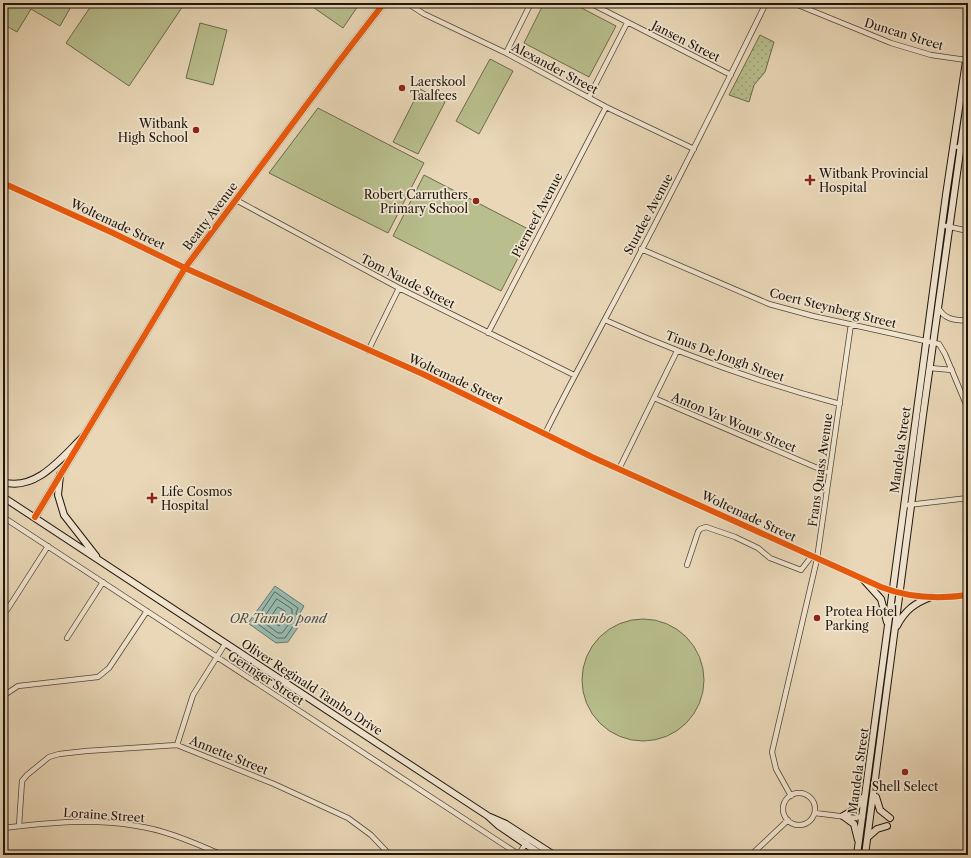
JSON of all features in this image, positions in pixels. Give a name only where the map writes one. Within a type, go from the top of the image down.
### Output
[{"type":"main road","name":"Mandela Street","points":[[857,855],[904,504],[930,342],[942,225],[968,48]]},
{"type":"main road","name":"Mandela Street","points":[[865,855],[876,786],[930,368],[930,342],[938,307],[968,95]]},
{"type":"main road","points":[[3,482],[11,484],[32,482],[59,460],[83,437]]},
{"type":"main road","points":[[60,475],[58,494],[64,515],[100,560]]},
{"type":"main road","name":"Oliver Reginald Tambo Drive","points":[[3,497],[488,816],[499,826],[554,855]]},
{"type":"main road","points":[[863,579],[881,599],[888,629]]},
{"type":"main road","points":[[896,630],[908,610],[917,602],[931,597]]},
{"type":"main road","points":[[876,786],[878,807],[890,818]]},
{"type":"main road","points":[[859,844],[854,824],[843,816],[858,807],[866,792]]},
{"type":"main road","points":[[868,838],[877,829],[887,826]]},
{"type":"main road","name":"Oliver Reginald Tambo Drive","points":[[527,841],[542,855]]},
{"type":"street","name":"Beatty Avenue","points":[[35,517],[185,268],[384,3]]},
{"type":"street","name":"Alexander Street","points":[[407,3],[424,14],[506,53],[606,107],[694,149]]},
{"type":"street","points":[[506,53],[531,3]]},
{"type":"street","name":"Jansen Street","points":[[590,3],[596,4],[627,23],[731,75]]},
{"type":"street","name":"Sturdee Avenue","points":[[545,434],[574,375],[605,320],[694,149],[766,3]]},
{"type":"street","name":"Duncan Street","points":[[793,3],[891,42],[931,55],[966,60]]},
{"type":"street","points":[[589,97],[627,23]]},
{"type":"street","name":"Pierneef Avenue","points":[[488,333],[606,107]]},
{"type":"street","points":[[953,147],[968,148]]},
{"type":"street","name":"Woltemade Street","points":[[3,183],[113,233],[185,268],[425,375],[619,469],[811,557],[893,592],[931,597],[968,594]]},
{"type":"street","name":"Tom Naude Street","points":[[236,200],[399,288],[574,375]]},
{"type":"street","points":[[942,225],[968,231]]},
{"type":"street","name":"Coert Steynberg Street","points":[[641,249],[769,304],[930,342]]},
{"type":"street","points":[[368,350],[399,288]]},
{"type":"street","points":[[938,307],[941,313],[948,318],[953,320],[968,321]]},
{"type":"street","name":"Tinus De Jongh Street","points":[[605,320],[677,351],[767,384],[840,404]]},
{"type":"street","name":"Frans Quass Avenue","points":[[791,796],[776,769],[772,756],[773,747],[817,559],[851,324]]},
{"type":"street","points":[[930,342],[938,344],[941,348],[968,407]]},
{"type":"street","points":[[619,469],[677,351]]},
{"type":"street","points":[[930,368],[952,370]]},
{"type":"street","name":"Anton Vav Wouw Street","points":[[654,398],[829,473]]},
{"type":"street","points":[[904,504],[912,506],[968,498]]},
{"type":"street","name":"Geringer Street","points":[[3,517],[518,855]]},
{"type":"street","points":[[687,565],[698,532],[706,526],[758,548],[770,558],[801,570],[811,557]]},
{"type":"street","points":[[8,610],[48,546]]},
{"type":"street","points":[[66,638],[103,582]]},
{"type":"street","points":[[3,696],[18,686],[98,678],[109,668],[147,611]]},
{"type":"street","points":[[177,745],[193,695],[225,644]]},
{"type":"street","name":"Annette Street","points":[[20,826],[22,782],[27,775],[49,757],[59,754],[86,751],[177,745],[274,784],[348,818],[371,834],[390,855]]},
{"type":"street","points":[[802,794],[809,797],[814,804],[815,813],[813,818],[805,824],[796,825],[788,820],[784,810],[787,800],[791,796],[802,794]]},
{"type":"street","points":[[815,813],[855,818],[863,816],[871,817]]},
{"type":"street","points":[[855,818],[862,823],[870,824]]},
{"type":"street","points":[[751,855],[788,820]]},
{"type":"street","name":"Loraine Street","points":[[3,828],[64,821],[137,826],[169,834],[223,855]]},
{"type":"street","points":[[518,855],[527,841]]},
{"type":"green space","points":[[3,3],[73,3],[60,26],[31,9],[17,32],[3,24]]},
{"type":"green space","points":[[93,3],[185,3],[129,86],[66,43]]},
{"type":"green space","points":[[307,3],[360,3],[343,28]]},
{"type":"green space","points":[[544,3],[572,3],[616,26],[589,77],[524,43]]},
{"type":"green space","points":[[200,23],[227,30],[213,85],[186,78]]},
{"type":"green space","points":[[760,35],[774,42],[765,72],[754,85],[749,102],[729,95]]},
{"type":"green space","points":[[490,59],[513,71],[479,134],[456,121]]},
{"type":"green space","points":[[420,89],[445,102],[418,154],[393,142]]},
{"type":"green space","points":[[318,108],[424,163],[388,233],[269,173]]},
{"type":"green space","points":[[424,175],[532,231],[501,291],[393,236]]},
{"type":"green space","points":[[643,619],[655,620],[666,624],[677,629],[686,637],[694,646],[699,657],[703,668],[703,692],[699,703],[694,714],[686,723],[677,731],[666,736],[655,740],[643,741],[631,740],[620,736],[609,731],[600,723],[592,714],[587,703],[583,692],[582,680],[583,668],[587,657],[592,646],[600,637],[609,629],[620,624],[631,620]]},
{"type":"water","name":"OR Tambo pond","points":[[275,586],[304,606],[300,613],[305,617],[288,642],[276,643],[248,623]]},
{"type":"cycle path","points":[[35,517],[185,268],[384,3]]},
{"type":"cycle path","points":[[3,183],[113,233],[185,268],[425,375],[592,457],[881,587],[892,591],[924,597],[968,595]]},
{"type":"place","name":"Laerskool Taalfees","points":[[402,88]]},
{"type":"place","name":"Witbank High School","points":[[196,130]]},
{"type":"place","name":"Witbank Provincial Hospital","points":[[810,180]]},
{"type":"place","name":"Robert Carruthers Primary School","points":[[476,201]]},
{"type":"place","name":"Life Cosmos Hospital","points":[[152,498]]},
{"type":"place","name":"Protea Hotel Parking","points":[[817,618]]},
{"type":"place","name":"Shell Select","points":[[905,772]]}]
